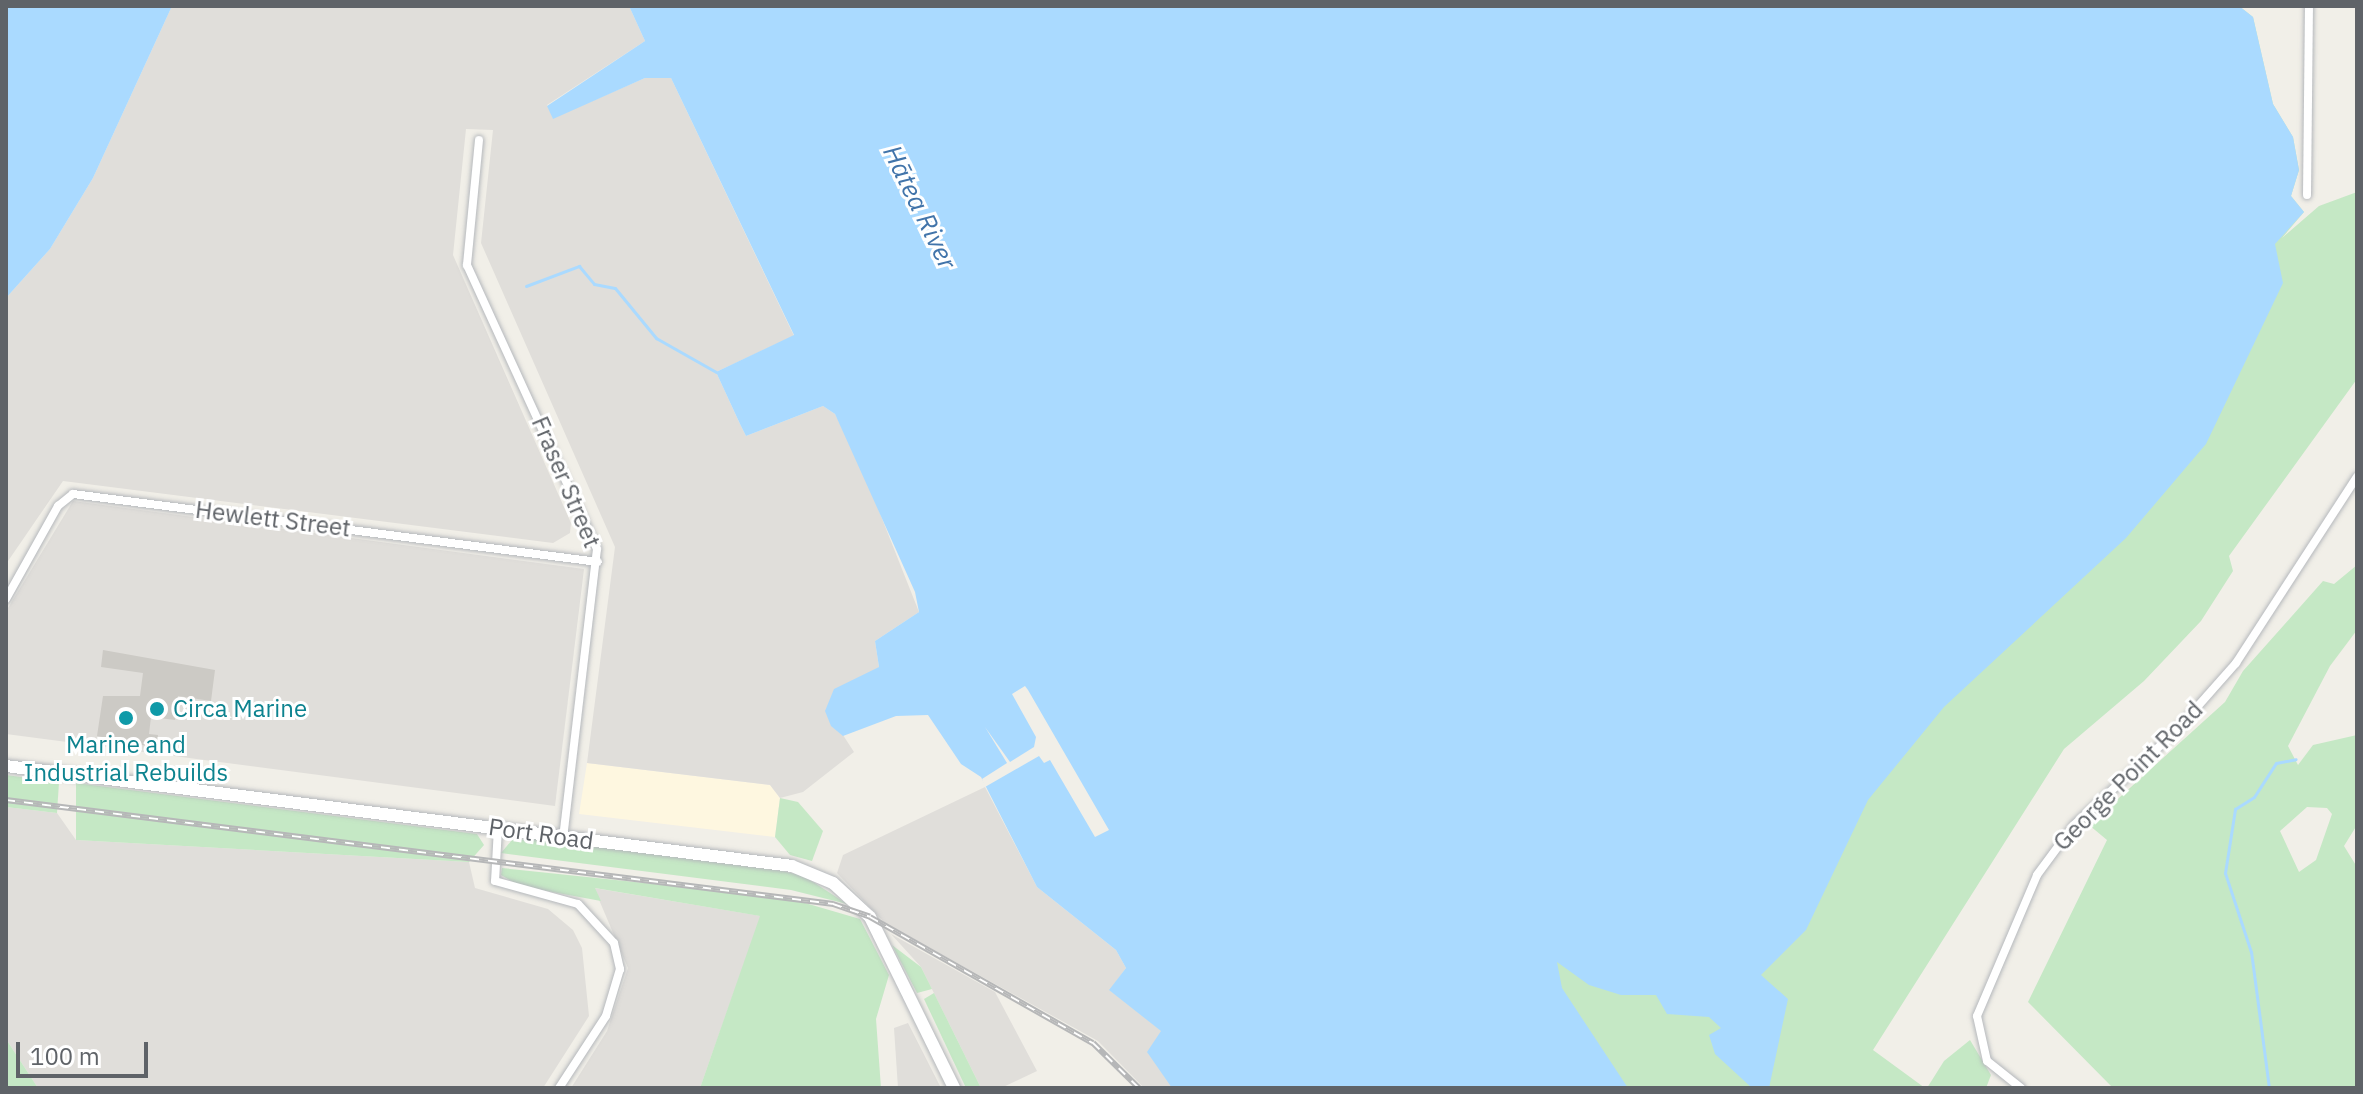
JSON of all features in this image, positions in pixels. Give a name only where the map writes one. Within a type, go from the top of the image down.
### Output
[{"type":"main road","name":"Port Road","points":[[6,766],[792,866],[833,883],[877,929],[954,1088]]},
{"type":"street","points":[[2307,195],[2309,6]]},
{"type":"street","name":"Fraser Street","points":[[479,140],[467,265],[590,527],[598,562],[563,838]]},
{"type":"street","name":"George Point Road","points":[[2021,1088],[1987,1061],[1977,1016],[2037,875],[2074,825],[2175,732],[2236,663],[2357,477]]},
{"type":"street","name":"Hewlett Street","points":[[6,599],[58,506],[73,494],[598,562]]},
{"type":"street","points":[[498,828],[495,881],[578,904],[614,943],[620,969],[606,1016],[559,1088]]},
{"type":"shaded area","points":[[172,6],[629,6],[645,41],[547,105],[553,118],[645,78],[671,78],[794,336],[716,372],[739,422],[746,436],[823,406],[835,414],[858,458],[919,612],[875,641],[879,667],[843,735],[854,752],[803,792],[780,798],[770,785],[587,763],[615,547],[481,243],[493,130],[466,129],[453,255],[571,523],[570,533],[553,543],[63,481],[6,564],[6,298],[50,249],[93,178]]},
{"type":"shaded area","points":[[73,501],[584,569],[555,806],[6,734],[8,608]]},
{"type":"shaded area","points":[[587,763],[770,785],[780,798],[775,837],[579,814]]},
{"type":"shaded area","points":[[985,787],[1037,887],[1116,950],[1126,968],[1110,990],[1162,1031],[1172,1088],[1144,1088],[1098,1041],[885,923],[837,873],[843,855]]},
{"type":"shaded area","points":[[6,807],[57,813],[76,840],[469,862],[475,888],[548,909],[573,930],[582,948],[589,1016],[543,1088],[38,1088],[6,1039]]},
{"type":"shaded area","points":[[594,888],[761,916],[700,1088],[571,1088],[607,1031],[628,968]]},
{"type":"shaded area","points":[[891,934],[995,992],[1037,1071],[1001,1088],[981,1088],[921,967]]},
{"type":"shaded area","points":[[908,1023],[941,1088],[898,1088],[894,1028]]},
{"type":"green space","points":[[2239,6],[2253,17],[2273,104],[2293,137],[2299,170],[2291,196],[2304,212],[2282,238],[2319,206],[2357,192],[2357,379],[2229,556],[2233,571],[2201,621],[2144,681],[2064,749],[1873,1050],[1925,1088],[1522,1088],[1556,961]]},
{"type":"green space","points":[[2357,565],[2357,630],[2330,666],[2288,746],[2298,765],[2313,745],[2357,735],[2357,825],[2344,846],[2357,867],[2357,1088],[2113,1088],[2028,1002],[2107,840],[2089,825],[2225,702],[2243,671],[2323,581],[2334,584]],"holes":[[[2307,807],[2327,808],[2332,814],[2316,860],[2299,872],[2280,831]]]},
{"type":"green space","points":[[6,775],[59,782],[57,813],[6,807]]},
{"type":"green space","points":[[76,783],[477,834],[484,845],[469,862],[76,840]]},
{"type":"green space","points":[[780,798],[798,802],[823,831],[812,861],[790,855],[775,837]]},
{"type":"green space","points":[[534,839],[782,871],[804,876],[847,904],[791,890],[501,853],[512,840]]},
{"type":"green space","points":[[502,868],[788,898],[860,919],[889,975],[876,1019],[881,1088],[700,1088],[760,916],[595,888],[601,901],[520,886],[501,875]]},
{"type":"green space","points":[[892,945],[921,967],[932,989],[917,993]]},
{"type":"green space","points":[[934,993],[981,1088],[966,1088],[924,999]]},
{"type":"green space","points":[[6,1039],[38,1088],[6,1088]]},
{"type":"green space","points":[[1970,1040],[1991,1075],[1986,1088],[1927,1088],[1944,1061]]},
{"type":"water","points":[[6,6],[172,6],[93,178],[50,249],[6,298]]},
{"type":"water","name":"Hātea River","points":[[629,6],[2239,6],[2253,17],[2273,104],[2293,137],[2299,170],[2291,196],[2304,212],[2275,244],[2283,283],[2206,444],[2126,538],[1944,707],[1868,800],[1806,930],[1761,975],[1788,999],[1769,1088],[1752,1088],[1715,1054],[1709,1035],[1721,1028],[1709,1017],[1667,1014],[1656,995],[1621,995],[1589,985],[1557,962],[1562,988],[1628,1088],[1172,1088],[1147,1052],[1161,1031],[1109,990],[1126,968],[1116,950],[1037,887],[981,777],[961,764],[928,715],[896,716],[843,736],[831,726],[825,711],[834,689],[879,667],[875,641],[919,612],[915,592],[835,414],[823,406],[746,436],[740,424],[716,372],[794,335],[671,78],[645,78],[553,119],[547,106],[645,41]]},
{"type":"pier","points":[[1025,686],[1109,830],[1095,837],[1050,760],[1044,763],[1039,756],[985,787],[982,779],[1007,763],[985,727],[1010,762],[1034,747],[1036,737],[1012,694]]},
{"type":"building","name":"Circa Marine","points":[[103,650],[215,670],[211,701],[178,696],[175,720],[151,717],[149,734],[158,735],[157,748],[97,736],[103,696],[140,696],[143,673],[101,667]]},
{"type":"waterway","points":[[526,286],[579,266],[594,284],[615,288],[656,338],[716,372]]},
{"type":"waterway","points":[[2269,1088],[2251,952],[2225,873],[2235,809],[2254,797],[2276,763],[2296,759]]},
{"type":"railway","points":[[6,800],[833,904],[870,917],[1093,1043],[1139,1088]]},
{"type":"place","name":"Circa Marine","points":[[157,709]]},
{"type":"place","name":"Marine and Industrial Rebuilds","points":[[126,718]]}]
